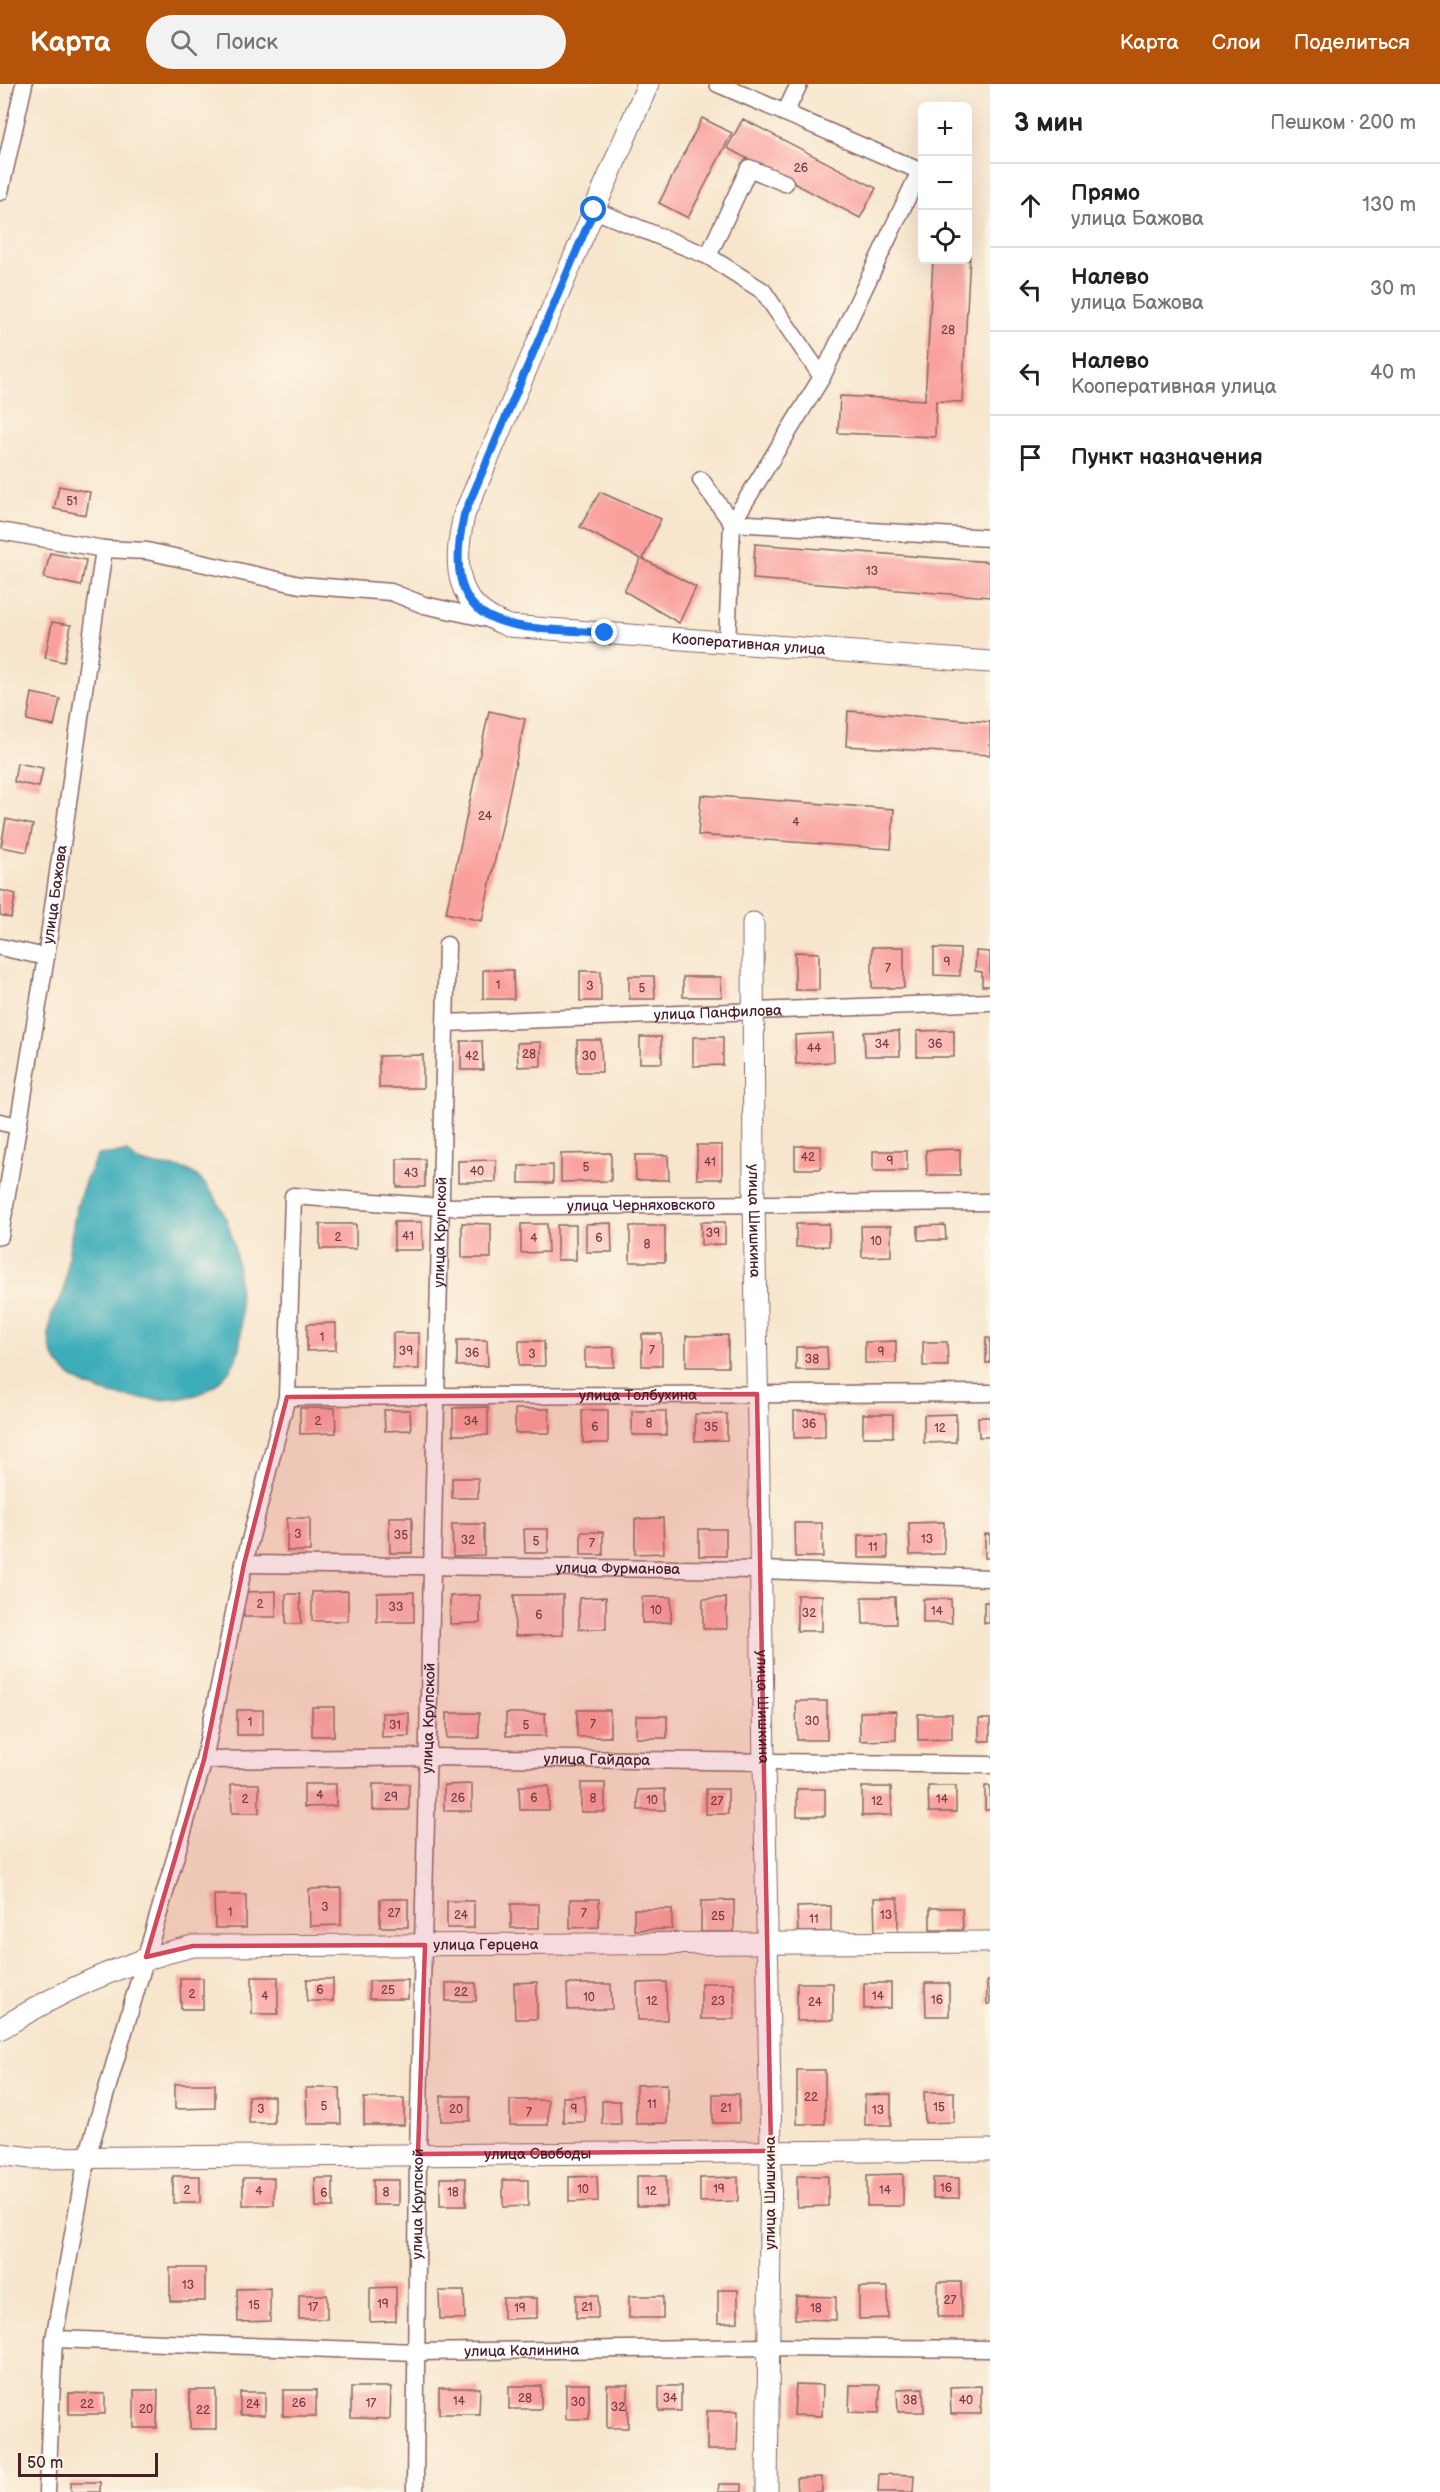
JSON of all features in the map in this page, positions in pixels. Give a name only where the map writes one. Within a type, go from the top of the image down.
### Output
[{"type":"street","points":[[0,192],[24,84]]},
{"type":"street","points":[[489,619],[473,607],[462,582],[457,548],[464,515],[648,84]]},
{"type":"street","points":[[718,84],[920,171],[822,377],[732,523],[727,643]]},
{"type":"street","points":[[784,113],[799,84]]},
{"type":"street","points":[[708,256],[749,168],[785,183]]},
{"type":"street","points":[[594,210],[708,256],[763,291],[822,377]]},
{"type":"street","points":[[701,480],[732,523]]},
{"type":"street","points":[[732,523],[990,538]]},
{"type":"street","points":[[0,531],[104,549],[157,553],[300,585],[391,592],[424,605],[489,619]]},
{"type":"street","name":"улица Бажова","points":[[0,1236],[2,1206],[18,1126],[46,957],[104,549]]},
{"type":"street","name":"Кооперативная улица","points":[[489,619],[509,626],[990,662]]},
{"type":"street","name":"улица Шишкина","points":[[753,923],[754,1204],[771,2151],[767,2492]]},
{"type":"street","name":"улица Крупской","points":[[416,2492],[418,2154],[425,1945],[447,945]]},
{"type":"street","points":[[0,947],[46,957]]},
{"type":"street","name":"улица Панфилова","points":[[445,1023],[990,1002]]},
{"type":"street","points":[[0,1122],[18,1126]]},
{"type":"street","name":"улица Черняховского","points":[[287,1397],[293,1196],[441,1207],[990,1202]]},
{"type":"street","name":"улица Толбухина","points":[[287,1397],[990,1393]]},
{"type":"street","points":[[47,2492],[54,2339],[87,2157],[204,1760],[244,1564],[287,1397]]},
{"type":"street","name":"улица Фурманова","points":[[244,1564],[433,1568],[760,1570],[990,1578]]},
{"type":"street","name":"улица Гайдара","points":[[204,1760],[429,1757],[990,1765]]},
{"type":"street","name":"улица Герцена","points":[[0,2029],[53,1996],[146,1957],[193,1946],[990,1942]]},
{"type":"street","name":"улица Свободы","points":[[0,2154],[31,2158],[990,2150]]},
{"type":"street","name":"улица Калинина","points":[[54,2339],[417,2352],[769,2347],[990,2349]]},
{"type":"highlighted area","points":[[757,1394],[771,2151],[418,2154],[425,1945],[193,1946],[146,1957],[204,1760],[244,1564],[287,1397]]},
{"type":"water","points":[[126,1152],[139,1161],[178,1167],[193,1173],[218,1202],[230,1229],[238,1274],[241,1329],[239,1350],[231,1368],[224,1376],[211,1388],[196,1395],[162,1400],[121,1396],[102,1391],[68,1374],[57,1362],[52,1351],[49,1339],[50,1320],[64,1290],[71,1237],[83,1188],[98,1155]]},
{"type":"building","points":[[702,118],[732,133],[688,218],[659,203]]},
{"type":"building","points":[[743,119],[876,188],[860,218],[727,148]]},
{"type":"building","points":[[933,264],[969,264],[962,402],[936,401],[935,437],[838,433],[840,396],[925,400]]},
{"type":"building","points":[[59,486],[90,492],[86,515],[54,509]]},
{"type":"building","points":[[600,492],[661,519],[643,559],[696,587],[679,623],[624,591],[641,559],[580,527]]},
{"type":"building","points":[[755,544],[990,562],[990,597],[753,579]]},
{"type":"building","points":[[50,553],[86,560],[81,586],[44,578]]},
{"type":"building","points":[[52,622],[71,625],[64,662],[45,658]]},
{"type":"building","points":[[32,693],[60,699],[54,726],[27,720]]},
{"type":"building","points":[[489,711],[525,719],[482,921],[446,913]]},
{"type":"building","points":[[848,711],[990,722],[990,755],[846,746]]},
{"type":"building","points":[[17,763],[43,768],[39,787],[14,782]]},
{"type":"building","points":[[701,795],[894,809],[891,849],[698,835]]},
{"type":"building","points":[[6,819],[33,825],[27,852],[1,847]]},
{"type":"building","points":[[0,890],[16,894],[11,918],[0,915]]},
{"type":"building","points":[[872,947],[904,947],[904,988],[872,988]]},
{"type":"building","points":[[934,948],[960,949],[960,976],[934,975]]},
{"type":"building","points":[[976,951],[990,952],[990,986],[982,986],[982,972],[975,971]]},
{"type":"building","points":[[795,952],[819,953],[819,990],[795,990]]},
{"type":"building","points":[[483,970],[513,970],[514,999],[483,999]]},
{"type":"building","points":[[580,971],[601,971],[601,1001],[580,1001]]},
{"type":"building","points":[[629,976],[654,976],[655,999],[629,999]]},
{"type":"building","points":[[683,977],[721,977],[722,997],[683,997]]},
{"type":"building","points":[[954,1030],[954,1057],[917,1057],[917,1031]]},
{"type":"building","points":[[899,1031],[900,1056],[865,1056],[864,1032]]},
{"type":"building","points":[[833,1033],[834,1062],[796,1064],[795,1035]]},
{"type":"building","points":[[640,1037],[661,1037],[662,1063],[640,1063]]},
{"type":"building","points":[[693,1037],[723,1037],[723,1065],[693,1066]]},
{"type":"building","points":[[577,1040],[601,1040],[602,1072],[577,1072]]},
{"type":"building","points":[[461,1041],[482,1041],[483,1070],[461,1070]]},
{"type":"building","points":[[541,1042],[541,1066],[518,1067],[517,1043]]},
{"type":"building","points":[[423,1055],[423,1088],[379,1088],[379,1056]]},
{"type":"building","points":[[697,1145],[722,1145],[722,1179],[697,1179]]},
{"type":"building","points":[[795,1146],[821,1146],[821,1169],[795,1169]]},
{"type":"building","points":[[960,1149],[960,1175],[927,1175],[926,1150]]},
{"type":"building","points":[[873,1151],[907,1151],[907,1171],[873,1171]]},
{"type":"building","points":[[611,1153],[611,1181],[561,1182],[561,1154]]},
{"type":"building","points":[[635,1155],[668,1155],[669,1180],[636,1180]]},
{"type":"building","points":[[397,1159],[425,1159],[425,1187],[397,1187]]},
{"type":"building","points":[[496,1160],[496,1182],[458,1182],[458,1161]]},
{"type":"building","points":[[553,1165],[553,1183],[519,1183],[519,1166]]},
{"type":"building","points":[[394,1222],[422,1222],[423,1250],[394,1250]]},
{"type":"building","points":[[701,1222],[725,1222],[725,1244],[701,1245]]},
{"type":"building","points":[[462,1223],[491,1224],[491,1258],[462,1258]]},
{"type":"building","points":[[611,1223],[612,1252],[586,1252],[586,1224]]},
{"type":"building","points":[[320,1224],[356,1224],[356,1249],[320,1249]]},
{"type":"building","points":[[521,1224],[547,1224],[548,1252],[521,1253]]},
{"type":"building","points":[[796,1224],[829,1224],[829,1246],[796,1247]]},
{"type":"building","points":[[557,1225],[576,1225],[576,1260],[557,1260]]},
{"type":"building","points":[[945,1225],[946,1240],[918,1240],[918,1226]]},
{"type":"building","points":[[630,1226],[665,1226],[665,1262],[630,1262]]},
{"type":"building","points":[[861,1226],[891,1226],[891,1256],[862,1257]]},
{"type":"building","points":[[336,1323],[336,1350],[307,1351],[307,1324]]},
{"type":"building","points":[[393,1333],[419,1333],[419,1369],[393,1369]]},
{"type":"building","points":[[642,1334],[662,1334],[662,1366],[642,1366]]},
{"type":"building","points":[[728,1335],[728,1367],[686,1367],[686,1336]]},
{"type":"building","points":[[986,1338],[990,1338],[990,1363],[986,1363]]},
{"type":"building","points":[[457,1340],[487,1340],[488,1366],[457,1366]]},
{"type":"building","points":[[519,1341],[544,1341],[545,1366],[519,1366]]},
{"type":"building","points":[[896,1341],[896,1363],[865,1363],[865,1342]]},
{"type":"building","points":[[923,1342],[947,1342],[948,1366],[923,1366]]},
{"type":"building","points":[[614,1347],[614,1367],[585,1367],[585,1348]]},
{"type":"building","points":[[796,1347],[827,1347],[828,1370],[796,1370]]},
{"type":"building","points":[[488,1407],[488,1435],[453,1435],[453,1408]]},
{"type":"building","points":[[300,1408],[335,1408],[336,1433],[300,1434]]},
{"type":"building","points":[[515,1409],[549,1409],[550,1433],[515,1433]]},
{"type":"building","points":[[384,1410],[410,1410],[411,1430],[385,1431]]},
{"type":"building","points":[[582,1410],[608,1410],[608,1443],[583,1443]]},
{"type":"building","points":[[632,1411],[666,1411],[666,1435],[632,1435]]},
{"type":"building","points":[[794,1411],[825,1411],[825,1437],[794,1438]]},
{"type":"building","points":[[695,1414],[727,1414],[727,1440],[695,1441]]},
{"type":"building","points":[[863,1414],[893,1414],[893,1437],[863,1437]]},
{"type":"building","points":[[956,1414],[956,1442],[924,1443],[924,1415]]},
{"type":"building","points":[[978,1417],[990,1417],[990,1437],[979,1437]]},
{"type":"building","points":[[452,1478],[478,1478],[478,1498],[452,1498]]},
{"type":"building","points":[[389,1517],[412,1517],[412,1553],[390,1553]]},
{"type":"building","points":[[287,1518],[310,1518],[310,1551],[287,1551]]},
{"type":"building","points":[[663,1518],[664,1553],[635,1554],[635,1519]]},
{"type":"building","points":[[944,1522],[944,1554],[910,1555],[909,1523]]},
{"type":"building","points":[[794,1523],[822,1523],[823,1557],[795,1557]]},
{"type":"building","points":[[452,1524],[484,1524],[484,1555],[453,1556]]},
{"type":"building","points":[[524,1529],[548,1529],[548,1553],[525,1553]]},
{"type":"building","points":[[699,1529],[726,1529],[726,1556],[699,1556]]},
{"type":"building","points":[[581,1532],[603,1532],[603,1555],[581,1555]]},
{"type":"building","points":[[985,1534],[990,1534],[990,1558],[985,1558]]},
{"type":"building","points":[[858,1535],[887,1535],[888,1558],[858,1558]]},
{"type":"building","points":[[276,1591],[276,1617],[244,1617],[243,1592]]},
{"type":"building","points":[[348,1591],[348,1621],[312,1621],[312,1592]]},
{"type":"building","points":[[414,1592],[414,1622],[377,1622],[377,1593]]},
{"type":"building","points":[[286,1594],[300,1594],[301,1624],[286,1624]]},
{"type":"building","points":[[480,1595],[480,1623],[450,1624],[450,1596]]},
{"type":"building","points":[[514,1595],[563,1595],[563,1635],[515,1636]]},
{"type":"building","points":[[797,1595],[822,1595],[822,1631],[797,1631]]},
{"type":"building","points":[[606,1597],[606,1629],[579,1629],[579,1598]]},
{"type":"building","points":[[642,1597],[671,1597],[671,1622],[642,1623]]},
{"type":"building","points":[[862,1597],[895,1597],[896,1624],[863,1624]]},
{"type":"building","points":[[726,1598],[727,1629],[703,1629],[703,1599]]},
{"type":"building","points":[[923,1599],[951,1599],[952,1623],[923,1623]]},
{"type":"building","points":[[984,1602],[990,1602],[990,1623],[984,1623]]},
{"type":"building","points":[[796,1701],[827,1701],[827,1740],[797,1740]]},
{"type":"building","points":[[312,1707],[334,1707],[334,1736],[312,1736]]},
{"type":"building","points":[[237,1710],[263,1710],[263,1735],[237,1735]]},
{"type":"building","points":[[577,1710],[610,1710],[610,1737],[577,1737]]},
{"type":"building","points":[[896,1711],[896,1740],[860,1741],[860,1712]]},
{"type":"building","points":[[382,1713],[409,1713],[409,1736],[382,1737]]},
{"type":"building","points":[[447,1713],[479,1713],[479,1738],[447,1738]]},
{"type":"building","points":[[506,1713],[545,1713],[546,1736],[506,1736]]},
{"type":"building","points":[[918,1714],[952,1714],[952,1739],[918,1740]]},
{"type":"building","points":[[636,1716],[667,1716],[667,1738],[636,1738]]},
{"type":"building","points":[[979,1719],[990,1719],[990,1741],[979,1741]]},
{"type":"building","points":[[581,1783],[605,1783],[605,1812],[581,1812]]},
{"type":"building","points":[[231,1784],[259,1784],[259,1813],[232,1813]]},
{"type":"building","points":[[304,1784],[336,1784],[336,1806],[304,1807]]},
{"type":"building","points":[[373,1784],[409,1784],[409,1810],[373,1810]]},
{"type":"building","points":[[472,1784],[472,1811],[444,1811],[444,1785]]},
{"type":"building","points":[[519,1786],[549,1786],[549,1810],[520,1810]]},
{"type":"building","points":[[928,1786],[956,1786],[956,1812],[929,1812]]},
{"type":"building","points":[[985,1786],[990,1786],[990,1810],[985,1810]]},
{"type":"building","points":[[862,1787],[891,1787],[892,1815],[862,1816]]},
{"type":"building","points":[[665,1789],[665,1810],[638,1810],[638,1790]]},
{"type":"building","points":[[706,1789],[728,1789],[728,1814],[706,1814]]},
{"type":"building","points":[[797,1789],[825,1789],[825,1816],[797,1816]]},
{"type":"building","points":[[341,1888],[341,1925],[310,1926],[309,1889]]},
{"type":"building","points":[[214,1895],[246,1895],[246,1928],[215,1928]]},
{"type":"building","points":[[874,1898],[898,1898],[898,1932],[875,1933]]},
{"type":"building","points":[[380,1899],[408,1899],[408,1927],[380,1927]]},
{"type":"building","points":[[570,1899],[599,1899],[599,1927],[570,1928]]},
{"type":"building","points":[[734,1900],[734,1932],[701,1932],[701,1901]]},
{"type":"building","points":[[447,1901],[474,1901],[474,1928],[447,1928]]},
{"type":"building","points":[[511,1904],[539,1904],[539,1928],[511,1928]]},
{"type":"building","points":[[831,1906],[831,1932],[798,1932],[797,1907]]},
{"type":"building","points":[[930,1908],[962,1908],[963,1930],[930,1930]]},
{"type":"building","points":[[634,1909],[672,1909],[672,1929],[634,1930]]},
{"type":"building","points":[[252,1977],[278,1977],[278,2014],[252,2014]]},
{"type":"building","points":[[180,1978],[203,1978],[203,2009],[181,2009]]},
{"type":"building","points":[[307,1979],[333,1979],[333,2001],[307,2001]]},
{"type":"building","points":[[408,1980],[408,1999],[369,1999],[369,1981]]},
{"type":"building","points":[[987,1981],[990,1981],[990,2004],[987,2004]]},
{"type":"building","points":[[537,1982],[537,2019],[515,2019],[514,1983]]},
{"type":"building","points":[[666,1982],[667,2020],[638,2020],[637,1983]]},
{"type":"building","points":[[446,1983],[476,1983],[476,2001],[446,2001]]},
{"type":"building","points":[[701,1983],[734,1983],[735,2019],[701,2019]]},
{"type":"building","points":[[797,1983],[833,1983],[833,2020],[797,2021]]},
{"type":"building","points":[[864,1983],[891,1983],[891,2008],[864,2009]]},
{"type":"building","points":[[925,1983],[949,1983],[949,2016],[926,2016]]},
{"type":"building","points":[[567,1984],[611,1984],[612,2009],[568,2010]]},
{"type":"building","points":[[797,2070],[825,2070],[825,2124],[797,2124]]},
{"type":"building","points":[[175,2084],[215,2084],[215,2108],[175,2109]]},
{"type":"building","points":[[667,2084],[667,2123],[636,2124],[636,2085]]},
{"type":"building","points":[[306,2088],[340,2088],[341,2124],[307,2124]]},
{"type":"building","points":[[924,2092],[954,2092],[954,2122],[925,2123]]},
{"type":"building","points":[[713,2094],[739,2094],[739,2123],[713,2123]]},
{"type":"building","points":[[891,2094],[891,2125],[865,2125],[865,2095]]},
{"type":"building","points":[[248,2096],[274,2096],[274,2123],[249,2123]]},
{"type":"building","points":[[441,2096],[470,2096],[470,2121],[441,2121]]},
{"type":"building","points":[[585,2096],[585,2122],[563,2122],[563,2097]]},
{"type":"building","points":[[364,2098],[404,2098],[404,2125],[364,2125]]},
{"type":"building","points":[[510,2100],[548,2100],[548,2125],[510,2125]]},
{"type":"building","points":[[602,2101],[620,2101],[621,2124],[602,2124]]},
{"type":"building","points":[[903,2174],[903,2206],[867,2206],[867,2175]]},
{"type":"building","points":[[173,2176],[200,2176],[200,2203],[173,2203]]},
{"type":"building","points":[[597,2176],[598,2201],[569,2202],[569,2177]]},
{"type":"building","points":[[637,2176],[666,2176],[666,2206],[637,2206]]},
{"type":"building","points":[[797,2176],[828,2176],[828,2206],[797,2207]]},
{"type":"building","points":[[738,2177],[738,2201],[700,2202],[700,2178]]},
{"type":"building","points":[[243,2178],[274,2178],[274,2205],[243,2205]]},
{"type":"building","points":[[315,2178],[333,2178],[333,2207],[316,2207]]},
{"type":"building","points":[[440,2178],[466,2178],[466,2206],[440,2206]]},
{"type":"building","points":[[933,2178],[959,2178],[959,2198],[933,2198]]},
{"type":"building","points":[[373,2180],[399,2180],[399,2205],[373,2205]]},
{"type":"building","points":[[503,2180],[528,2180],[528,2206],[503,2207]]},
{"type":"building","points":[[170,2268],[205,2268],[205,2301],[170,2301]]},
{"type":"building","points":[[938,2282],[961,2282],[962,2317],[938,2317]]},
{"type":"building","points":[[396,2287],[396,2321],[370,2322],[370,2288]]},
{"type":"building","points":[[859,2287],[888,2287],[888,2318],[859,2319]]},
{"type":"building","points":[[270,2288],[270,2321],[238,2322],[237,2289]]},
{"type":"building","points":[[718,2290],[738,2290],[738,2322],[718,2323]]},
{"type":"building","points":[[439,2291],[464,2291],[465,2319],[440,2319]]},
{"type":"building","points":[[299,2295],[327,2295],[327,2319],[299,2319]]},
{"type":"building","points":[[576,2295],[598,2295],[598,2318],[576,2318]]},
{"type":"building","points":[[629,2296],[663,2296],[663,2318],[629,2318]]},
{"type":"building","points":[[796,2296],[836,2297],[836,2320],[795,2319]]},
{"type":"building","points":[[503,2298],[537,2298],[537,2318],[503,2319]]},
{"type":"building","points":[[566,2384],[589,2384],[589,2419],[566,2419]]},
{"type":"building","points":[[796,2384],[823,2385],[822,2416],[794,2415]]},
{"type":"building","points":[[607,2385],[628,2385],[628,2428],[607,2428]]},
{"type":"building","points":[[850,2385],[880,2385],[879,2413],[849,2412]]},
{"type":"building","points":[[509,2386],[541,2386],[541,2409],[509,2409]]},
{"type":"building","points":[[659,2386],[681,2386],[681,2411],[659,2411]]},
{"type":"building","points":[[981,2386],[981,2414],[951,2414],[950,2387]]},
{"type":"building","points":[[351,2387],[391,2387],[390,2419],[351,2418]]},
{"type":"building","points":[[439,2388],[480,2388],[479,2414],[439,2414]]},
{"type":"building","points":[[923,2388],[924,2412],[898,2412],[897,2389]]},
{"type":"building","points":[[134,2390],[158,2390],[157,2428],[134,2428]]},
{"type":"building","points":[[190,2390],[216,2390],[216,2429],[190,2429]]},
{"type":"building","points":[[283,2390],[316,2390],[316,2416],[283,2416]]},
{"type":"building","points":[[240,2392],[265,2392],[265,2415],[240,2415]]},
{"type":"building","points":[[69,2393],[105,2394],[105,2414],[69,2414]]},
{"type":"building","points":[[707,2411],[738,2411],[737,2450],[707,2450]]},
{"type":"building","points":[[879,2474],[914,2475],[913,2492],[878,2492]]},
{"type":"building","points":[[822,2477],[822,2492],[797,2492],[796,2478]]},
{"type":"building","points":[[71,2482],[100,2482],[100,2492],[71,2492]]},
{"type":"building","points":[[719,2484],[742,2484],[742,2492],[718,2492]]},
{"type":"route","points":[[594,210],[464,515],[457,548],[462,582],[473,607],[489,619],[509,626],[605,633]]}]
